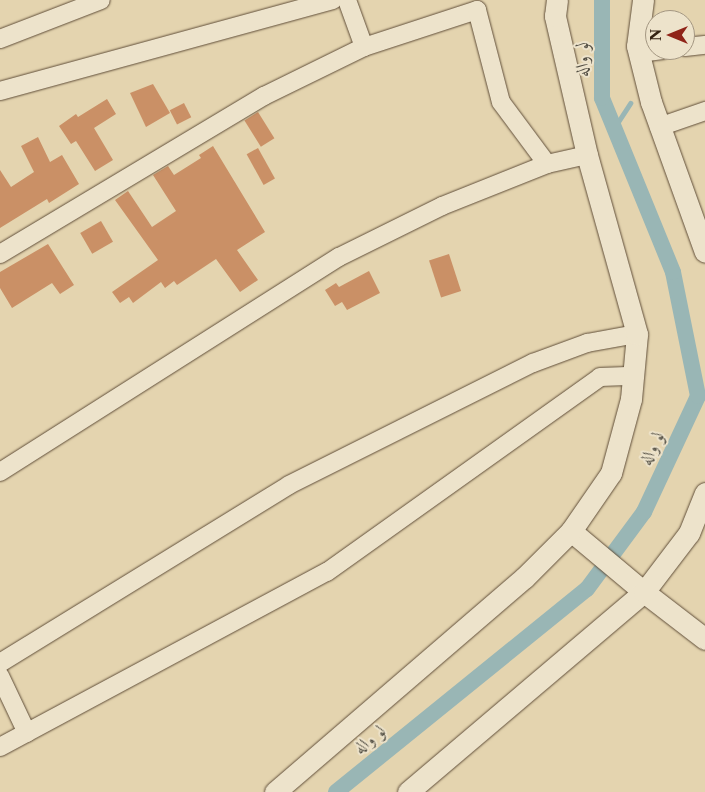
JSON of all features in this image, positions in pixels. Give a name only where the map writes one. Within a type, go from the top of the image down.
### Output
[{"type":"street","points":[[0,39],[100,0]]},
{"type":"street","points":[[0,91],[333,0]]},
{"type":"street","points":[[347,0],[364,47]]},
{"type":"street","points":[[275,792],[576,535],[611,473],[632,399],[637,334],[587,156],[555,16],[557,0]]},
{"type":"street","points":[[643,0],[637,46],[659,127],[705,252]]},
{"type":"street","points":[[0,254],[264,96],[364,47],[477,10],[501,102],[547,164]]},
{"type":"street","points":[[639,53],[645,52]]},
{"type":"street","points":[[659,127],[705,111]]},
{"type":"street","points":[[0,472],[339,257],[442,206],[547,164],[587,156]]},
{"type":"street","points":[[0,663],[288,485],[533,363],[587,343],[637,334]]},
{"type":"street","points":[[0,747],[327,572],[600,377],[634,376]]},
{"type":"street","points":[[408,792],[636,586],[689,533],[705,493]]},
{"type":"street","points":[[576,535],[636,586],[705,638]]},
{"type":"street","points":[[0,676],[27,733]]},
{"type":"building","points":[[153,84],[170,113],[146,127],[130,93]]},
{"type":"building","points":[[107,99],[116,114],[94,128],[113,160],[95,171],[76,141],[71,144],[59,126],[76,114],[78,117]]},
{"type":"building","points":[[184,103],[191,117],[177,125],[170,110]]},
{"type":"building","points":[[258,112],[274,138],[261,147],[244,120]]},
{"type":"building","points":[[38,137],[50,162],[62,155],[79,184],[49,203],[47,199],[0,228],[0,170],[11,187],[34,172],[21,146]]},
{"type":"building","points":[[213,146],[265,232],[237,250],[258,280],[240,292],[216,259],[177,285],[174,281],[165,288],[161,282],[133,303],[129,297],[120,303],[112,292],[158,260],[115,200],[128,191],[152,227],[176,211],[153,175],[168,166],[174,175],[201,158],[199,155]]},
{"type":"building","points":[[258,148],[275,179],[264,185],[247,154]]},
{"type":"building","points":[[101,221],[113,242],[92,254],[80,233]]},
{"type":"building","points":[[48,244],[74,285],[60,294],[52,283],[12,308],[0,288],[0,272]]},
{"type":"building","points":[[449,254],[461,291],[441,298],[429,260]]},
{"type":"building","points":[[369,271],[380,293],[347,310],[342,302],[335,306],[325,290],[336,283],[339,287]]},
{"type":"waterway","name":"لو واله","points":[[336,792],[587,589],[644,512],[698,396],[673,272],[602,98],[602,0]]},
{"type":"waterway","points":[[614,128],[630,103]]}]
